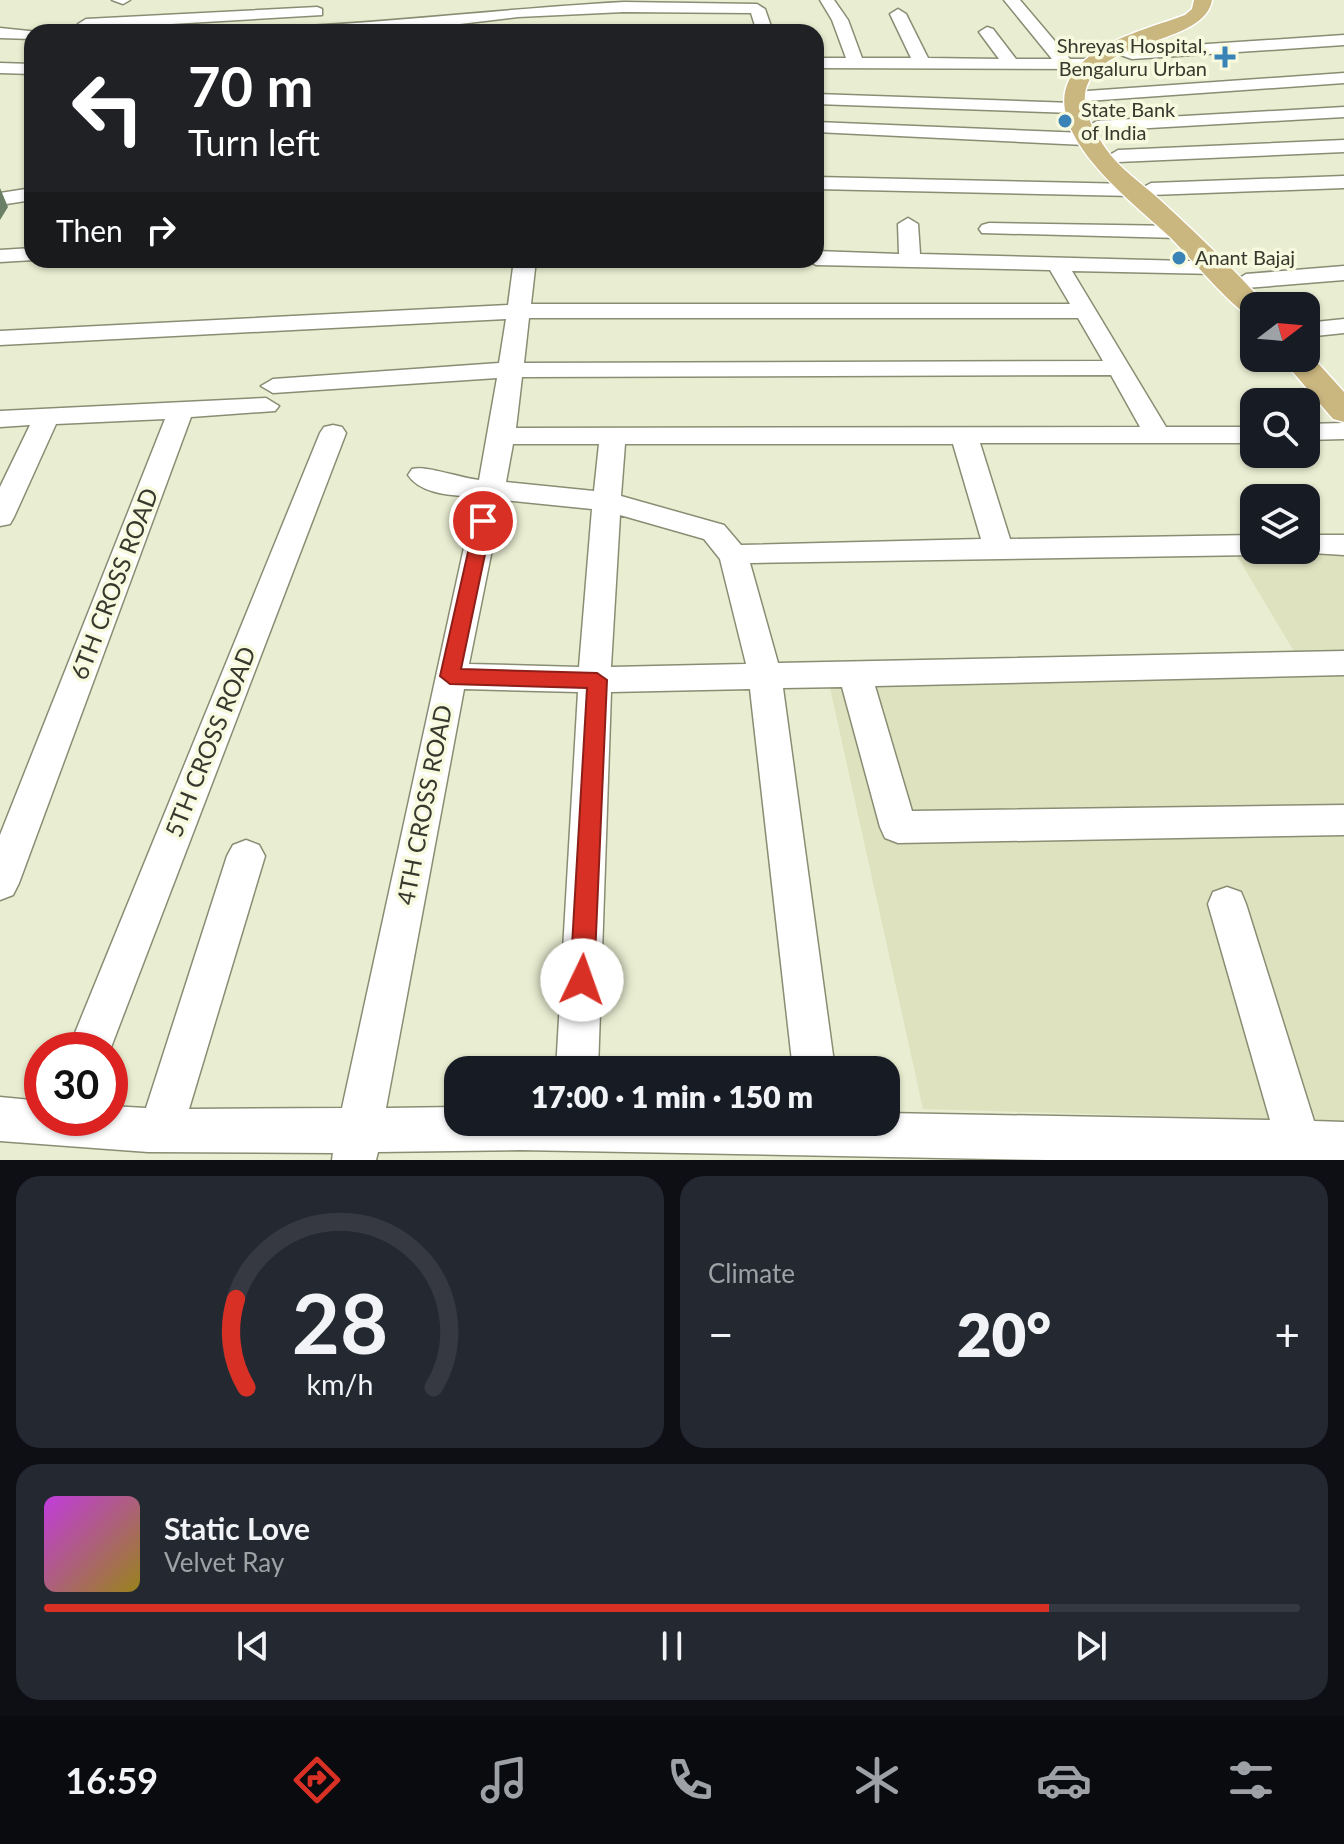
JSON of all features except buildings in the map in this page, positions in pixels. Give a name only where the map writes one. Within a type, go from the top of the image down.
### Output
[{"type":"main road","points":[[1080,102],[1093,81],[1124,52],[1192,19],[1201,11],[1203,0]]},
{"type":"main road","points":[[1220,0],[1219,12],[1213,20],[1184,35],[1090,64],[1072,91],[1080,102],[1091,133],[1179,232],[1240,293]]},
{"type":"main road","points":[[1091,133],[1118,156],[1142,189],[1257,292]]},
{"type":"main road","points":[[1320,365],[1340,397]]},
{"type":"main road","points":[[1312,372],[1340,397]]},
{"type":"street","points":[[827,0],[840,20],[856,63]]},
{"type":"street","points":[[1012,0],[1065,64]]},
{"type":"street","points":[[416,24],[519,6],[624,3],[756,4],[762,24]]},
{"type":"street","points":[[403,8],[404,24]]},
{"type":"street","points":[[86,24],[102,11]]},
{"type":"street","points":[[134,24],[330,11]]},
{"type":"street","points":[[898,14],[922,63]]},
{"type":"street","points":[[236,24],[239,16]]},
{"type":"street","points":[[987,32],[1011,64]]},
{"type":"street","points":[[0,33],[24,34]]},
{"type":"street","points":[[1124,52],[1344,40]]},
{"type":"street","points":[[824,63],[1090,64]]},
{"type":"street","points":[[0,68],[24,69]]},
{"type":"street","points":[[824,99],[1080,102],[1344,78]]},
{"type":"street","points":[[824,127],[1091,133],[1344,112]]},
{"type":"street","points":[[1118,156],[1344,146]]},
{"type":"street","points":[[824,183],[1142,189],[1344,182]]},
{"type":"street","points":[[0,186],[24,191]]},
{"type":"street","points":[[0,199],[24,194]]},
{"type":"street","points":[[996,262],[988,223],[1179,232]]},
{"type":"street","points":[[908,224],[910,260]]},
{"type":"street","points":[[0,256],[24,254]]},
{"type":"street","points":[[824,258],[1217,267]]},
{"type":"street","points":[[1057,264],[1121,368],[1157,434]]},
{"type":"street","name":"4TH CROSS ROAD","points":[[358,1146],[450,676],[502,436],[524,268]]},
{"type":"street","points":[[1246,281],[1344,273]]},
{"type":"street","points":[[0,338],[521,311],[1086,311]]},
{"type":"street","points":[[1320,329],[1344,326]]},
{"type":"street","points":[[0,419],[181,410],[269,396],[511,370],[1121,368]]},
{"type":"street","name":"6TH CROSS ROAD","points":[[0,883],[181,410]]},
{"type":"street","points":[[0,517],[47,416]]},
{"type":"street","points":[[1320,432],[1344,431]]},
{"type":"street","name":"5TH CROSS ROAD","points":[[96,1032],[333,433]]},
{"type":"street","points":[[964,435],[998,548]]},
{"type":"street","points":[[502,436],[1240,435]]},
{"type":"street","points":[[578,1056],[599,585],[613,436]]},
{"type":"street","points":[[422,475],[443,485],[609,502],[714,532],[734,557],[765,677],[812,1056]]},
{"type":"street","points":[[734,557],[750,553],[1240,545]]},
{"type":"street","points":[[1320,545],[1344,545]]},
{"type":"street","points":[[450,676],[597,680],[1344,663]]},
{"type":"street","points":[[855,675],[898,827],[1344,820]]},
{"type":"street","points":[[161,1128],[246,856]]},
{"type":"street","points":[[1227,904],[1299,1143]]},
{"type":"street","points":[[0,1119],[24,1120]]},
{"type":"street","points":[[128,1126],[358,1146],[466,1136]]},
{"type":"street","points":[[608,1136],[640,1146],[735,1136]]},
{"type":"street","points":[[862,1136],[913,1147],[1344,1144]]},
{"type":"shaded area","points":[[1320,550],[1344,550],[1344,1121],[923,1109],[825,665],[1295,653],[1242,564],[1320,564]]},
{"type":"place","name":"Shreyas Hospital, Bengaluru Urban","points":[[1225,57]]},
{"type":"place","name":"State Bank of India","points":[[1065,121]]},
{"type":"place","name":"Anant Bajaj","points":[[1179,258]]},
{"type":"route","points":[[483,521],[450,676],[597,680],[582,980]]}]
